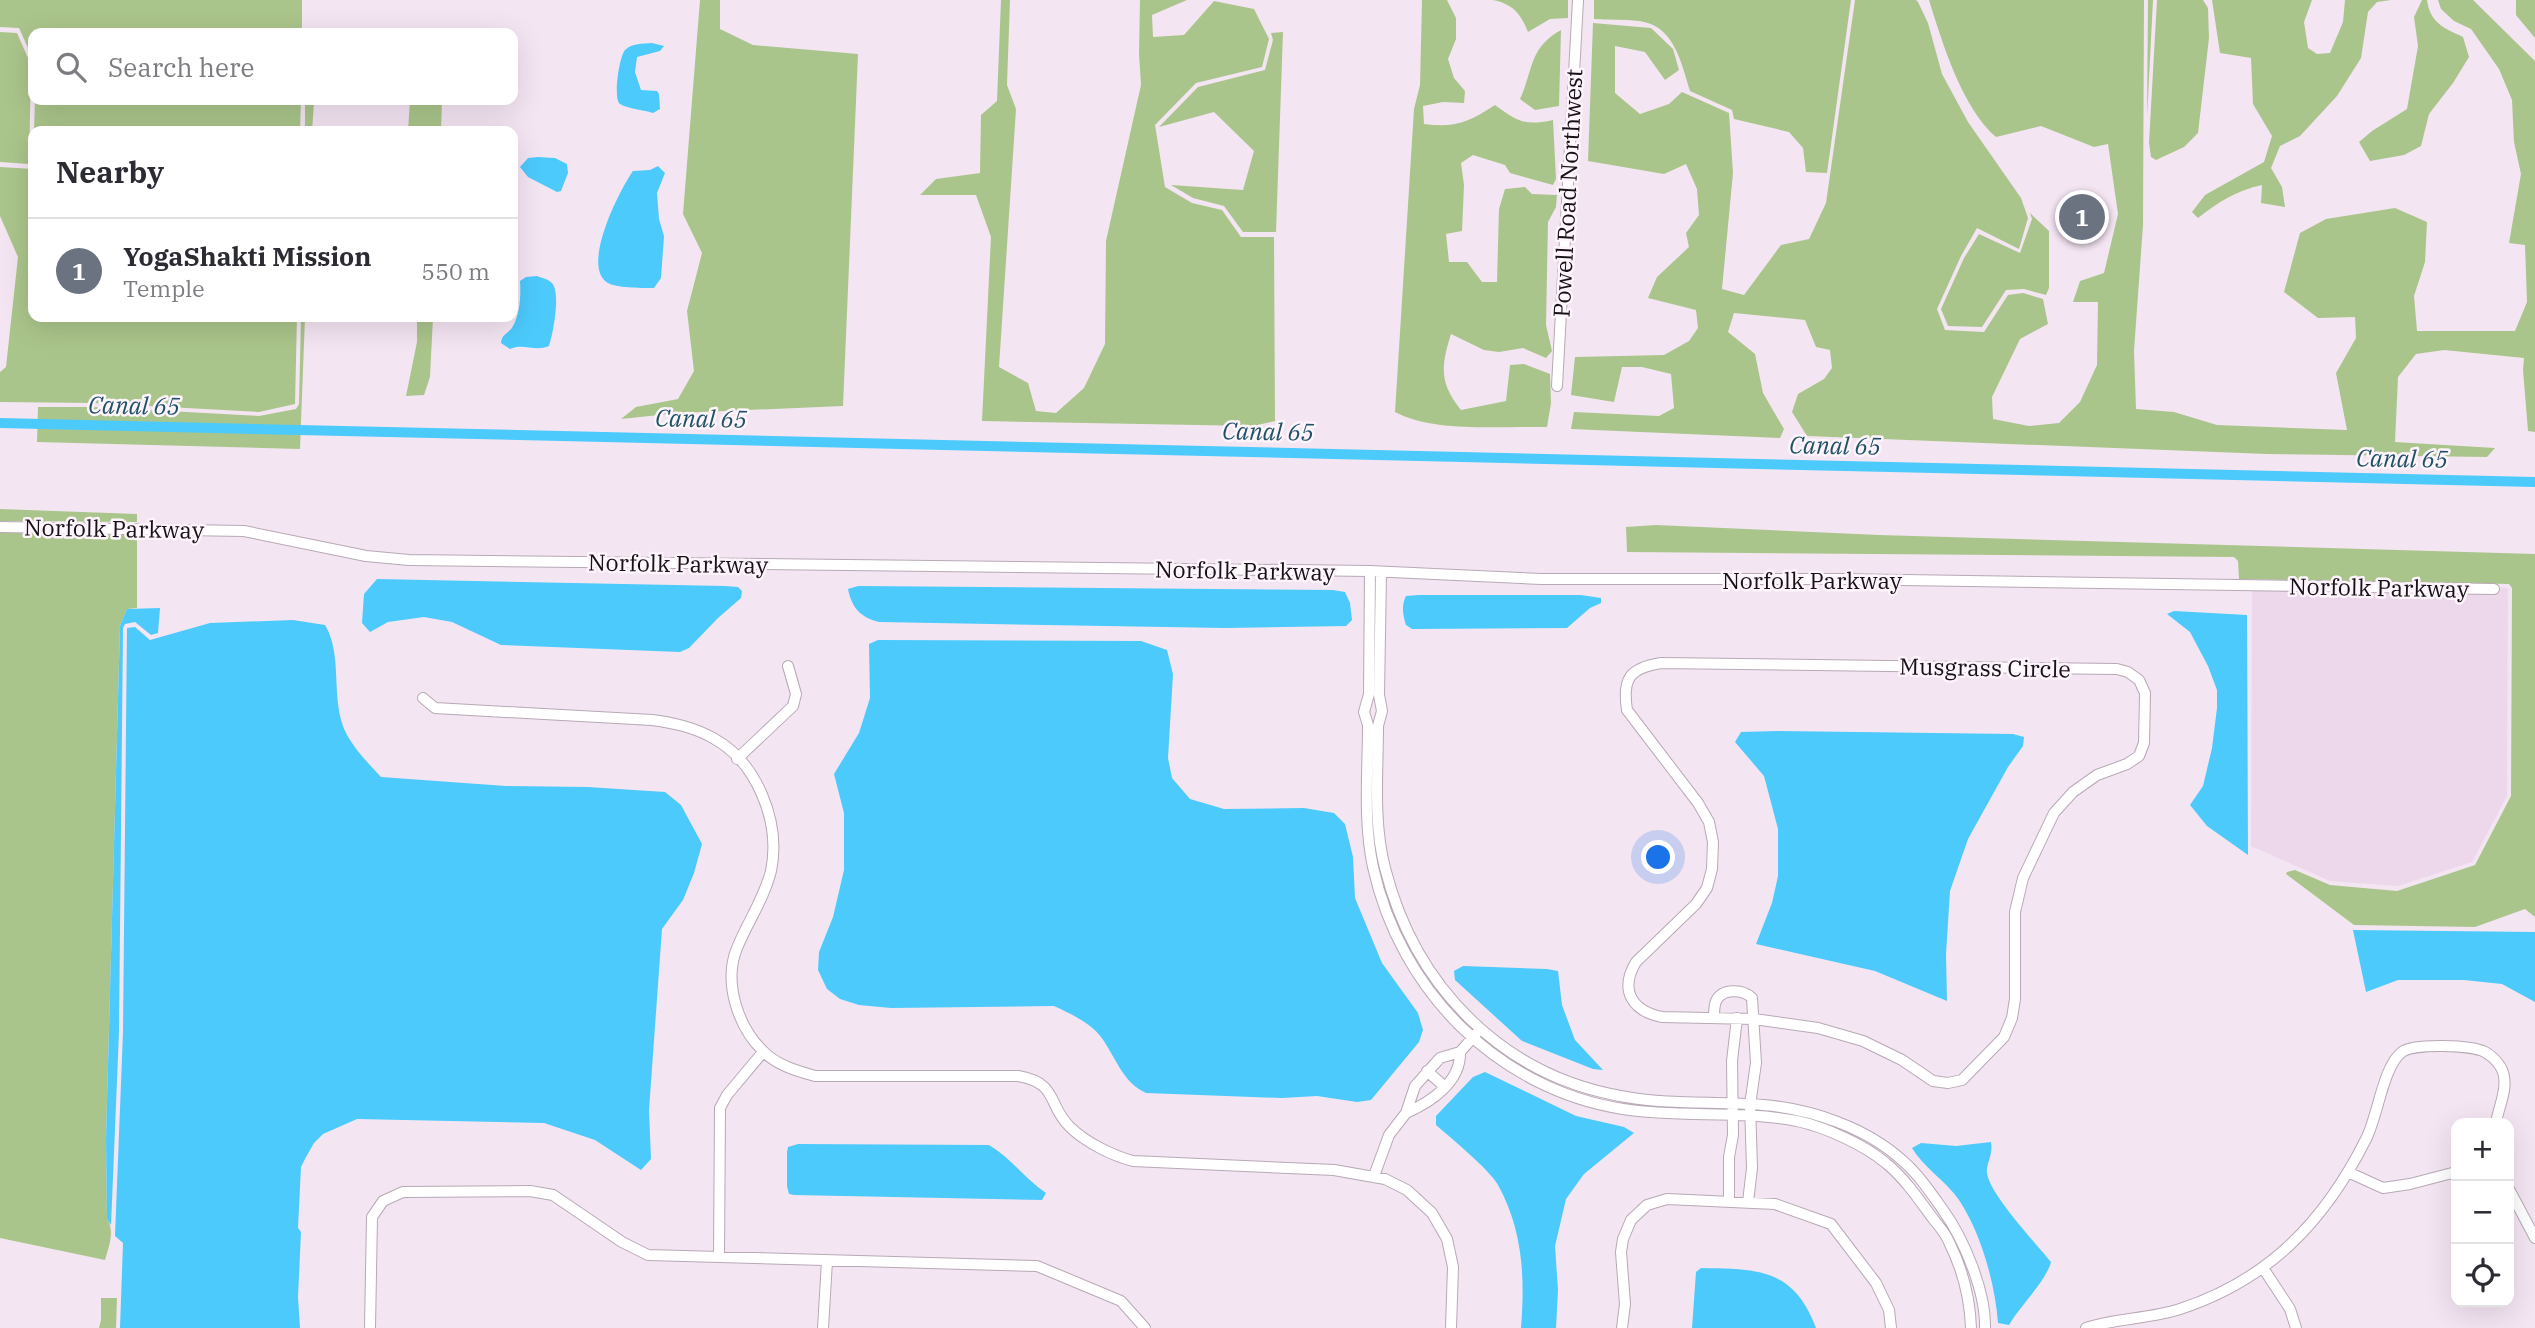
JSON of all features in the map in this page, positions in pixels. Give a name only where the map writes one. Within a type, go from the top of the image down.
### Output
[{"type":"street","name":"Powell Road Northwest","points":[[1557,386],[1578,0]]},
{"type":"street","name":"Norfolk Parkway","points":[[0,527],[244,531],[366,556],[409,560],[1375,572],[1541,579],[1838,579],[2494,589]]},
{"type":"street","points":[[1375,572],[1379,695],[1382,711],[1378,726],[1378,792],[1384,866],[1396,905],[1413,945],[1431,974],[1477,1032]]},
{"type":"street","points":[[1375,572],[1369,694],[1364,712],[1368,725],[1367,827],[1373,866],[1384,906],[1402,949],[1419,979],[1450,1016],[1542,1072],[1584,1088],[1625,1097],[1734,1109],[1793,1109],[1830,1120],[1868,1137],[1903,1160],[1928,1188],[1954,1225],[1976,1280],[1985,1328]]},
{"type":"street","name":"Musgrass Circle","points":[[1661,663],[2117,668],[2128,671],[2139,680],[2145,693],[2144,743],[2139,756],[2127,764],[2097,775],[2073,792],[2054,813],[2023,878],[2015,912],[2015,999],[2012,1018],[2004,1037],[1962,1080],[1948,1083],[1933,1081],[1902,1060],[1863,1041],[1830,1031],[1754,1019],[1714,1018],[1662,1017],[1647,1014],[1633,1003],[1628,989],[1629,974],[1636,962],[1696,904],[1707,888],[1712,869],[1713,842],[1709,822],[1698,803],[1627,710],[1626,682],[1634,672],[1645,666],[1661,663]]},
{"type":"street","points":[[737,759],[793,706],[796,694],[788,666]]},
{"type":"street","points":[[423,698],[435,708],[652,719],[680,724],[713,738],[749,771],[769,812],[773,836],[772,868],[763,899],[736,951],[732,979],[743,1025],[763,1052],[790,1069],[815,1076],[1030,1078],[1042,1084],[1051,1094],[1070,1127],[1113,1156],[1133,1161],[1334,1170],[1385,1178],[1407,1191],[1432,1213],[1447,1239],[1453,1267],[1451,1328]]},
{"type":"street","points":[[1714,1018],[1716,1001],[1720,995],[1741,992],[1752,998],[1756,1063],[1750,1110],[1752,1148],[1748,1202]]},
{"type":"street","points":[[1729,1200],[1729,1157],[1734,1135],[1732,1061],[1737,1018]]},
{"type":"street","points":[[1374,1176],[1389,1135],[1406,1113],[1415,1086],[1440,1058],[1460,1052],[1477,1032]]},
{"type":"street","points":[[2087,1328],[2179,1309],[2217,1295],[2263,1268],[2314,1223],[2350,1172],[2369,1133],[2393,1061],[2404,1051],[2416,1046],[2476,1049],[2487,1053],[2498,1063],[2504,1075],[2497,1118]]},
{"type":"street","points":[[719,1256],[720,1108],[727,1095],[763,1052]]},
{"type":"street","points":[[1406,1113],[1435,1098],[1445,1087],[1458,1071],[1461,1063],[1460,1052]]},
{"type":"street","points":[[1427,1071],[1445,1087]]},
{"type":"street","points":[[1750,1110],[1834,1132],[1886,1163],[1918,1197],[1949,1240],[1970,1303],[1971,1328]]},
{"type":"street","points":[[2350,1172],[2382,1188],[2451,1173]]},
{"type":"street","points":[[370,1328],[372,1217],[383,1201],[403,1192],[530,1191],[554,1195],[622,1242],[648,1255],[1037,1266],[1121,1301],[1145,1328]]},
{"type":"street","points":[[2514,1198],[2535,1238]]},
{"type":"street","points":[[1622,1328],[1625,1304],[1621,1252],[1623,1239],[1631,1220],[1647,1205],[1667,1199],[1775,1203],[1831,1224],[1876,1283],[1889,1310],[1891,1328]]},
{"type":"street","points":[[823,1328],[827,1261]]},
{"type":"street","points":[[2263,1268],[2290,1309],[2296,1328]]},
{"type":"shaded area","points":[[2252,585],[2508,588],[2507,796],[2472,862],[2398,886],[2330,881],[2251,846]]},
{"type":"green space","points":[[0,0],[302,0],[302,28],[28,28],[28,48],[19,28],[0,27]]},
{"type":"green space","points":[[700,0],[720,0],[720,29],[753,45],[858,54],[843,406],[678,413],[621,419],[636,407],[678,399],[694,371],[687,311],[702,253],[683,214]]},
{"type":"green space","points":[[1001,0],[1010,0],[1007,85],[1016,109],[999,367],[1028,383],[1036,411],[1056,413],[1084,388],[1105,344],[1106,241],[1141,85],[1140,0],[1187,0],[1152,15],[1153,37],[1184,35],[1214,1],[1254,9],[1269,39],[1262,67],[1196,83],[1155,125],[1165,187],[1192,203],[1222,210],[1241,237],[1274,237],[1275,421],[1253,426],[982,421],[991,237],[976,195],[920,195],[936,179],[980,173],[981,115],[997,101]]},
{"type":"green space","points":[[1422,0],[1447,0],[1456,18],[1456,39],[1448,59],[1454,78],[1465,91],[1464,103],[1443,102],[1423,106],[1424,124],[1445,125],[1461,122],[1495,105],[1522,121],[1535,123],[1553,120],[1556,179],[1553,185],[1510,173],[1505,165],[1473,155],[1461,163],[1464,185],[1462,231],[1446,234],[1449,262],[1467,262],[1482,282],[1497,282],[1499,209],[1505,189],[1525,187],[1532,194],[1557,195],[1556,207],[1548,222],[1546,325],[1552,351],[1546,358],[1523,348],[1499,352],[1484,350],[1451,334],[1444,365],[1449,391],[1461,410],[1506,401],[1510,365],[1524,364],[1550,374],[1551,403],[1547,427],[1448,426],[1411,419],[1395,412],[1414,109],[1420,85]]},
{"type":"green space","points":[[1493,0],[1568,0],[1568,18],[1550,19],[1528,32],[1515,11],[1506,4]]},
{"type":"green space","points":[[1594,0],[1851,0],[1827,173],[1806,172],[1803,148],[1789,132],[1734,119],[1732,110],[1690,91],[1679,57],[1668,37],[1651,24],[1639,21],[1594,19]]},
{"type":"green space","points":[[1855,0],[1918,2],[1928,23],[1942,74],[1968,122],[2021,198],[2028,218],[2019,249],[1977,228],[1937,309],[1945,330],[1984,332],[2008,295],[2023,293],[2043,299],[2048,324],[2020,339],[1992,397],[1993,419],[2029,426],[2059,423],[2080,402],[2097,365],[2098,302],[2073,302],[2080,281],[2104,273],[2118,214],[2108,144],[2094,147],[2041,126],[1996,137],[1984,125],[1963,92],[1929,0],[2144,0],[2143,225],[2134,351],[2136,409],[2174,412],[2217,425],[2347,430],[2336,373],[2356,338],[2355,317],[2318,318],[2284,292],[2300,233],[2326,219],[2395,208],[2427,222],[2425,262],[2414,296],[2417,331],[2515,331],[2527,302],[2525,245],[2509,243],[2521,174],[2514,142],[2512,100],[2499,69],[2471,29],[2454,21],[2441,9],[2438,0],[2473,0],[2535,61],[2535,432],[2528,431],[2524,358],[2444,350],[2416,354],[2398,377],[2395,442],[2495,448],[2487,457],[2267,454],[1807,436],[1792,412],[1798,394],[1824,379],[1832,368],[1830,350],[1816,347],[1805,320],[1734,313],[1728,332],[1755,354],[1763,393],[1784,429],[1780,438],[1571,429],[1574,412],[1659,416],[1674,408],[1671,374],[1642,367],[1622,367],[1614,402],[1571,395],[1575,357],[1664,355],[1689,341],[1698,328],[1696,310],[1648,298],[1657,277],[1689,247],[1686,233],[1699,215],[1697,189],[1686,164],[1664,174],[1588,161],[1593,23],[1651,28],[1673,49],[1679,70],[1665,80],[1645,52],[1615,46],[1615,93],[1640,114],[1669,104],[1682,92],[1729,113],[1733,173],[1722,289],[1744,295],[1781,245],[1809,239],[1826,203]]},
{"type":"green space","points":[[2148,0],[2153,0],[2147,117]]},
{"type":"green space","points":[[2157,0],[2203,0],[2208,8],[2209,38],[2198,133],[2184,147],[2156,160],[2151,157],[2149,143]]},
{"type":"green space","points":[[2212,0],[2312,0],[2304,22],[2308,48],[2317,54],[2330,53],[2343,22],[2345,0],[2391,0],[2377,2],[2368,12],[2361,58],[2337,96],[2300,136],[2280,146],[2271,168],[2282,187],[2285,207],[2261,203],[2262,185],[2228,198],[2198,218],[2192,212],[2205,195],[2264,162],[2272,136],[2253,104],[2251,58],[2220,53]]},
{"type":"green space","points":[[2422,0],[2427,0],[2431,14],[2439,24],[2463,37],[2469,57],[2429,114],[2421,146],[2404,155],[2370,161],[2359,142],[2407,109],[2418,46],[2414,17]]},
{"type":"green space","points":[[2516,0],[2535,0],[2535,38],[2516,15]]},
{"type":"green space","points":[[1561,30],[1559,106],[1535,110],[1520,99],[1538,52],[1543,44]]},
{"type":"green space","points":[[0,32],[17,33],[28,58],[28,105],[30,105],[28,164],[0,162]]},
{"type":"green space","points":[[1283,32],[1276,232],[1243,232],[1224,206],[1193,198],[1171,185],[1243,190],[1254,151],[1214,112],[1159,127],[1198,87],[1265,70],[1273,40],[1271,33]]},
{"type":"green space","points":[[35,105],[301,105],[300,126],[34,126]]},
{"type":"green space","points":[[305,105],[314,105],[312,126],[305,126]]},
{"type":"green space","points":[[410,105],[442,105],[441,126],[408,126]]},
{"type":"green space","points":[[0,167],[28,169],[28,322],[297,322],[295,404],[259,412],[93,403],[0,402],[0,372],[6,367],[18,257],[0,216]]},
{"type":"green space","points":[[2030,213],[2049,231],[2049,288],[2046,295],[2024,289],[2006,290],[1982,327],[1948,326],[1941,309],[1964,258],[1979,234],[2020,253],[2032,219]]},
{"type":"green space","points":[[301,322],[305,322],[300,449],[37,442],[38,407],[93,407],[259,416],[296,409],[299,404]]},
{"type":"green space","points":[[417,322],[433,322],[430,377],[424,395],[406,396],[417,342]]},
{"type":"green space","points":[[0,509],[137,514],[137,522],[0,521]]},
{"type":"green space","points":[[1656,525],[1879,535],[2535,554],[2535,917],[2525,909],[2475,927],[2354,925],[2286,874],[2295,870],[2330,885],[2397,891],[2475,865],[2511,796],[2512,588],[2509,584],[2239,579],[2238,561],[2234,557],[1627,552],[1626,527]]},
{"type":"green space","points":[[0,532],[137,533],[137,608],[127,609],[120,626],[106,1139],[107,1219],[111,1234],[105,1260],[0,1238]]},
{"type":"green space","points":[[101,1298],[117,1298],[116,1328],[99,1328]]},
{"type":"water","points":[[652,43],[664,46],[660,51],[637,57],[635,72],[641,90],[657,91],[659,94],[660,109],[653,113],[620,104],[617,94],[619,69],[625,50],[634,45]]},
{"type":"water","points":[[528,158],[555,158],[567,164],[568,173],[561,191],[557,192],[528,177],[520,167]]},
{"type":"water","points":[[658,166],[665,173],[657,193],[659,219],[664,236],[661,278],[654,288],[610,284],[601,276],[598,263],[600,247],[612,211],[633,171],[650,170]]},
{"type":"water","points":[[537,276],[552,283],[555,288],[556,304],[549,346],[510,349],[501,343],[515,322],[518,322],[520,281],[526,277]]},
{"type":"water","points":[[377,579],[725,586],[738,587],[742,591],[741,598],[689,648],[680,652],[501,645],[452,622],[424,617],[388,622],[370,632],[362,623],[364,594]]},
{"type":"water","points":[[858,586],[1333,590],[1345,592],[1350,603],[1352,620],[1346,626],[1225,628],[879,622],[862,614],[852,601],[848,589]]},
{"type":"water","points":[[1581,595],[1601,598],[1601,603],[1590,608],[1567,628],[1412,629],[1406,625],[1403,603],[1406,596]]},
{"type":"water","points":[[160,608],[158,633],[151,635],[135,622],[125,624],[123,628],[119,1032],[111,1225],[107,1219],[106,1139],[120,626],[127,609]]},
{"type":"water","points":[[2174,611],[2247,615],[2248,855],[2207,826],[2190,805],[2203,786],[2212,748],[2217,690],[2190,632],[2167,614]]},
{"type":"water","points":[[293,620],[325,625],[334,650],[342,722],[354,746],[381,777],[506,786],[665,792],[681,805],[702,844],[683,900],[662,929],[649,1110],[651,1159],[641,1170],[595,1140],[544,1123],[357,1119],[323,1134],[314,1143],[301,1167],[298,1228],[301,1232],[298,1297],[300,1328],[120,1328],[123,1243],[115,1236],[123,1032],[127,628],[135,627],[150,640],[210,623]]},
{"type":"water","points":[[878,640],[1141,641],[1167,650],[1173,674],[1168,758],[1172,778],[1190,799],[1224,809],[1304,808],[1334,813],[1345,824],[1353,857],[1355,898],[1382,963],[1418,1013],[1423,1030],[1419,1042],[1371,1100],[1357,1102],[1317,1096],[1282,1098],[1146,1093],[1125,1076],[1092,1027],[1054,1006],[891,1008],[859,1005],[840,999],[827,989],[818,970],[819,952],[833,917],[844,870],[844,813],[834,774],[859,733],[870,698],[869,644]]},
{"type":"water","points":[[1741,732],[2013,734],[2024,737],[2023,746],[2008,767],[1968,839],[1950,891],[1946,954],[1947,1001],[1875,971],[1756,944],[1772,903],[1778,876],[1778,829],[1764,776],[1735,742]]},
{"type":"water","points":[[2353,930],[2535,932],[2535,1002],[2502,984],[2464,980],[2398,980],[2366,992]]},
{"type":"water","points":[[1463,966],[1558,971],[1562,1005],[1575,1040],[1603,1070],[1593,1069],[1522,1041],[1455,980],[1454,971]]},
{"type":"water","points":[[1485,1072],[1576,1116],[1624,1127],[1634,1133],[1584,1174],[1566,1199],[1555,1246],[1558,1290],[1556,1328],[1521,1328],[1523,1291],[1520,1255],[1513,1219],[1506,1202],[1487,1171],[1436,1125],[1436,1116],[1473,1077]]},
{"type":"water","points":[[1991,1142],[1987,1169],[1990,1182],[2004,1206],[2051,1262],[2044,1277],[2009,1325],[1998,1323],[1986,1259],[1967,1213],[1959,1200],[1912,1148],[1921,1143],[1956,1146]]},
{"type":"water","points":[[798,1144],[989,1145],[1046,1193],[1042,1200],[794,1195],[789,1194],[787,1186],[787,1152],[788,1147]]},
{"type":"water","points":[[1701,1268],[1756,1272],[1785,1283],[1797,1293],[1816,1328],[1692,1328],[1696,1272]]},
{"type":"waterway","name":"Canal 65","points":[[0,423],[2535,482]]},
{"type":"place","name":"YogaShakti Mission","points":[[2082,217]]}]
